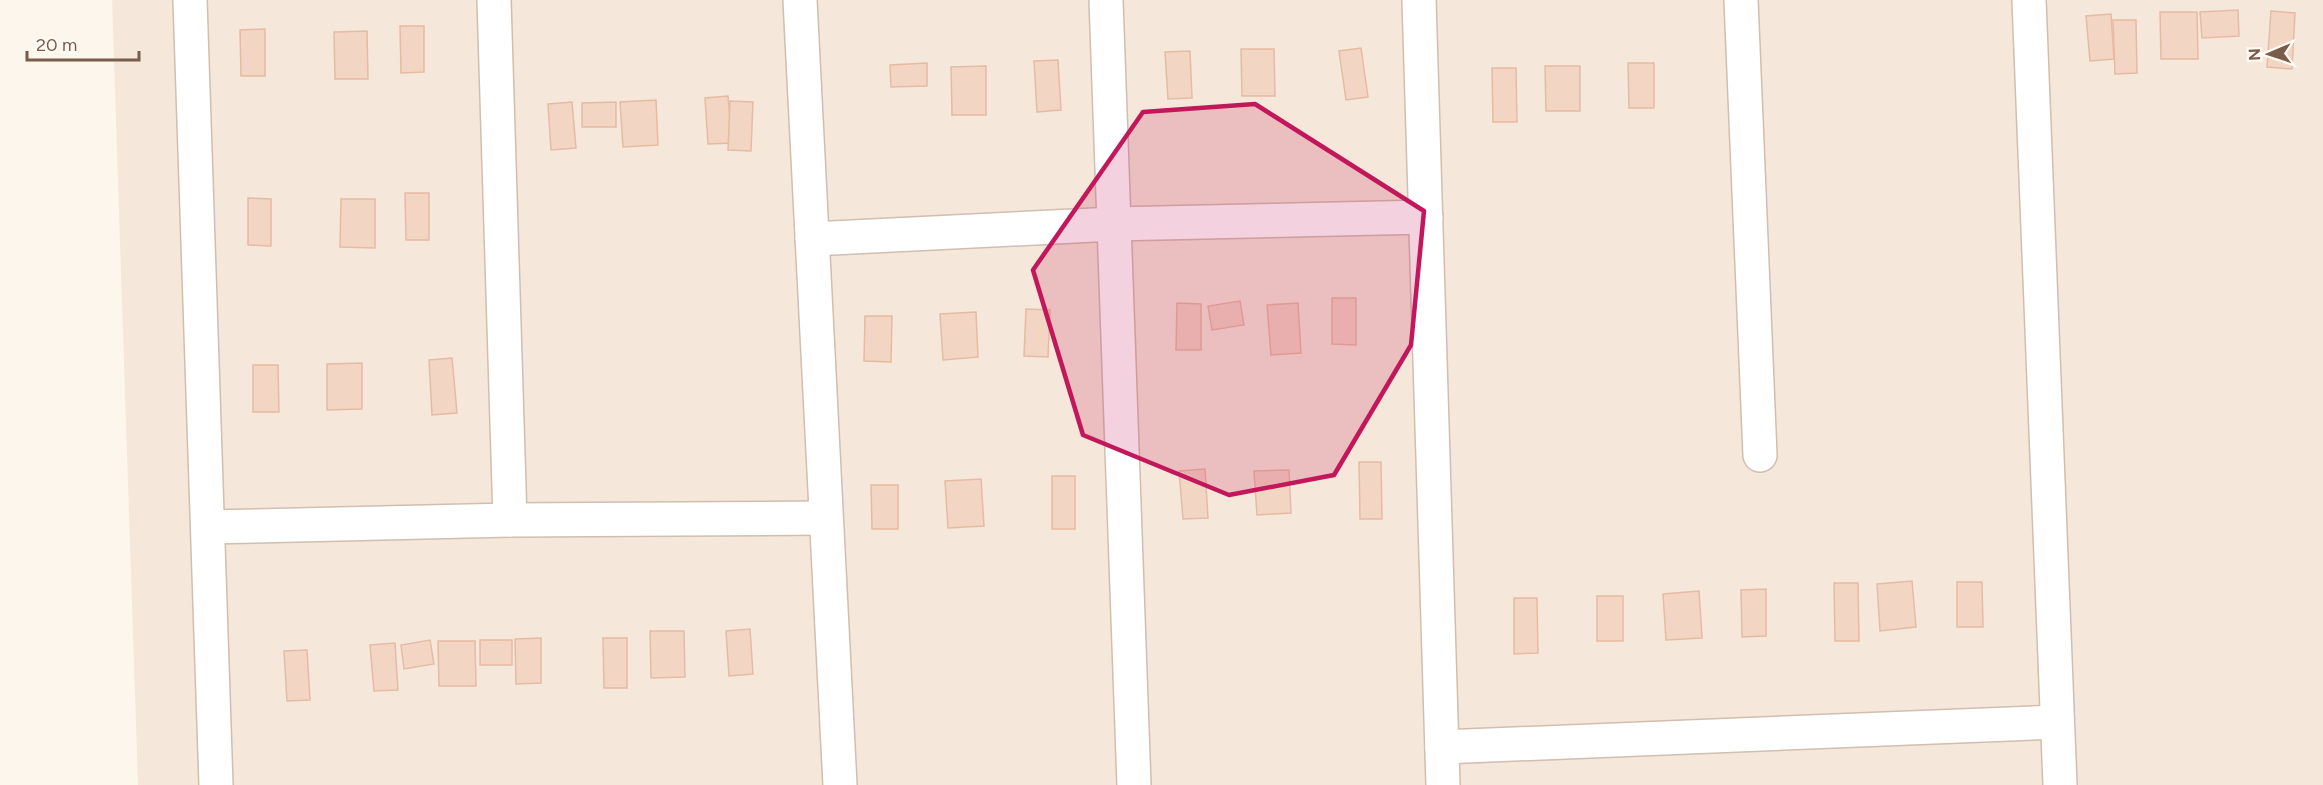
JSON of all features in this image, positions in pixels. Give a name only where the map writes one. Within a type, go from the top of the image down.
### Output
[{"type":"street","points":[[190,0],[216,785]]},
{"type":"street","points":[[494,0],[510,520]]},
{"type":"street","points":[[800,0],[840,785]]},
{"type":"street","points":[[1106,0],[1134,785]]},
{"type":"street","points":[[1419,0],[1443,785]]},
{"type":"street","points":[[1741,0],[1760,455]]},
{"type":"street","points":[[2029,0],[2060,785]]},
{"type":"street","points":[[812,239],[1114,225],[1426,217]]},
{"type":"street","points":[[208,527],[510,520],[826,518]]},
{"type":"street","points":[[1442,747],[2057,722]]},
{"type":"highlighted area","points":[[1255,104],[1424,211],[1411,345],[1334,475],[1229,495],[1083,435],[1033,270],[1143,112]]},
{"type":"shaded area","points":[[112,0],[2323,0],[2323,785],[138,785]]},
{"type":"building","points":[[2238,10],[2239,36],[2202,38],[2200,12]]},
{"type":"building","points":[[2271,11],[2295,13],[2292,69],[2267,67]]},
{"type":"building","points":[[2160,12],[2197,12],[2198,59],[2161,59]]},
{"type":"building","points":[[2111,14],[2114,59],[2090,61],[2086,16]]},
{"type":"building","points":[[2113,20],[2136,20],[2137,73],[2115,74]]},
{"type":"building","points":[[400,26],[424,26],[424,72],[401,73]]},
{"type":"building","points":[[265,29],[265,76],[241,76],[240,30]]},
{"type":"building","points":[[367,31],[368,79],[335,79],[334,32]]},
{"type":"building","points":[[1361,48],[1368,97],[1346,100],[1339,51]]},
{"type":"building","points":[[1241,49],[1274,49],[1275,96],[1242,96]]},
{"type":"building","points":[[1190,51],[1192,98],[1168,99],[1165,52]]},
{"type":"building","points":[[1058,60],[1061,110],[1037,112],[1034,61]]},
{"type":"building","points":[[927,63],[927,86],[891,87],[890,65]]},
{"type":"building","points":[[1628,63],[1654,63],[1654,108],[1629,108]]},
{"type":"building","points":[[986,66],[986,115],[952,115],[951,67]]},
{"type":"building","points":[[1545,66],[1580,66],[1580,111],[1546,111]]},
{"type":"building","points":[[1492,68],[1516,68],[1517,122],[1493,122]]},
{"type":"building","points":[[728,96],[732,143],[708,144],[705,98]]},
{"type":"building","points":[[656,100],[658,145],[623,147],[620,102]]},
{"type":"building","points":[[730,101],[753,102],[751,151],[728,150]]},
{"type":"building","points":[[572,102],[576,148],[551,150],[548,104]]},
{"type":"building","points":[[616,102],[616,127],[582,127],[582,103]]},
{"type":"building","points":[[405,193],[429,193],[429,240],[406,240]]},
{"type":"building","points":[[248,198],[271,199],[271,246],[248,245]]},
{"type":"building","points":[[341,199],[375,199],[375,248],[340,247]]},
{"type":"building","points":[[1332,298],[1356,298],[1356,345],[1332,344]]},
{"type":"building","points":[[1240,301],[1244,325],[1212,330],[1208,306]]},
{"type":"building","points":[[1177,303],[1201,304],[1201,350],[1176,350]]},
{"type":"building","points":[[1298,303],[1301,353],[1271,355],[1267,305]]},
{"type":"building","points":[[1026,309],[1050,310],[1048,357],[1024,356]]},
{"type":"building","points":[[976,312],[978,357],[943,360],[940,314]]},
{"type":"building","points":[[865,316],[892,316],[891,362],[864,361]]},
{"type":"building","points":[[452,358],[457,413],[432,415],[429,360]]},
{"type":"building","points":[[362,363],[362,409],[327,410],[327,364]]},
{"type":"building","points":[[253,365],[278,365],[279,412],[253,412]]},
{"type":"building","points":[[1359,462],[1381,462],[1382,519],[1360,519]]},
{"type":"building","points":[[1205,469],[1208,518],[1183,519],[1179,471]]},
{"type":"building","points":[[1289,470],[1291,513],[1257,515],[1254,471]]},
{"type":"building","points":[[1052,476],[1075,476],[1075,529],[1052,529]]},
{"type":"building","points":[[981,479],[984,526],[948,528],[945,481]]},
{"type":"building","points":[[871,485],[898,485],[898,529],[872,529]]},
{"type":"building","points":[[1912,581],[1916,627],[1880,631],[1877,584]]},
{"type":"building","points":[[1957,582],[1982,582],[1983,627],[1957,627]]},
{"type":"building","points":[[1834,583],[1858,583],[1859,641],[1835,641]]},
{"type":"building","points":[[1766,589],[1766,636],[1742,637],[1741,590]]},
{"type":"building","points":[[1699,591],[1702,638],[1666,640],[1663,594]]},
{"type":"building","points":[[1597,596],[1623,596],[1623,641],[1597,641]]},
{"type":"building","points":[[1514,598],[1537,598],[1538,653],[1514,654]]},
{"type":"building","points":[[750,629],[753,674],[729,676],[726,631]]},
{"type":"building","points":[[650,631],[684,631],[685,677],[651,678]]},
{"type":"building","points":[[541,638],[541,683],[516,684],[515,639]]},
{"type":"building","points":[[603,638],[627,638],[627,688],[604,688]]},
{"type":"building","points":[[430,640],[434,664],[404,669],[401,645]]},
{"type":"building","points":[[480,640],[512,640],[512,665],[480,665]]},
{"type":"building","points":[[438,641],[475,641],[476,686],[439,686]]},
{"type":"building","points":[[395,643],[398,690],[374,691],[370,645]]},
{"type":"building","points":[[307,650],[310,700],[287,701],[284,651]]}]
